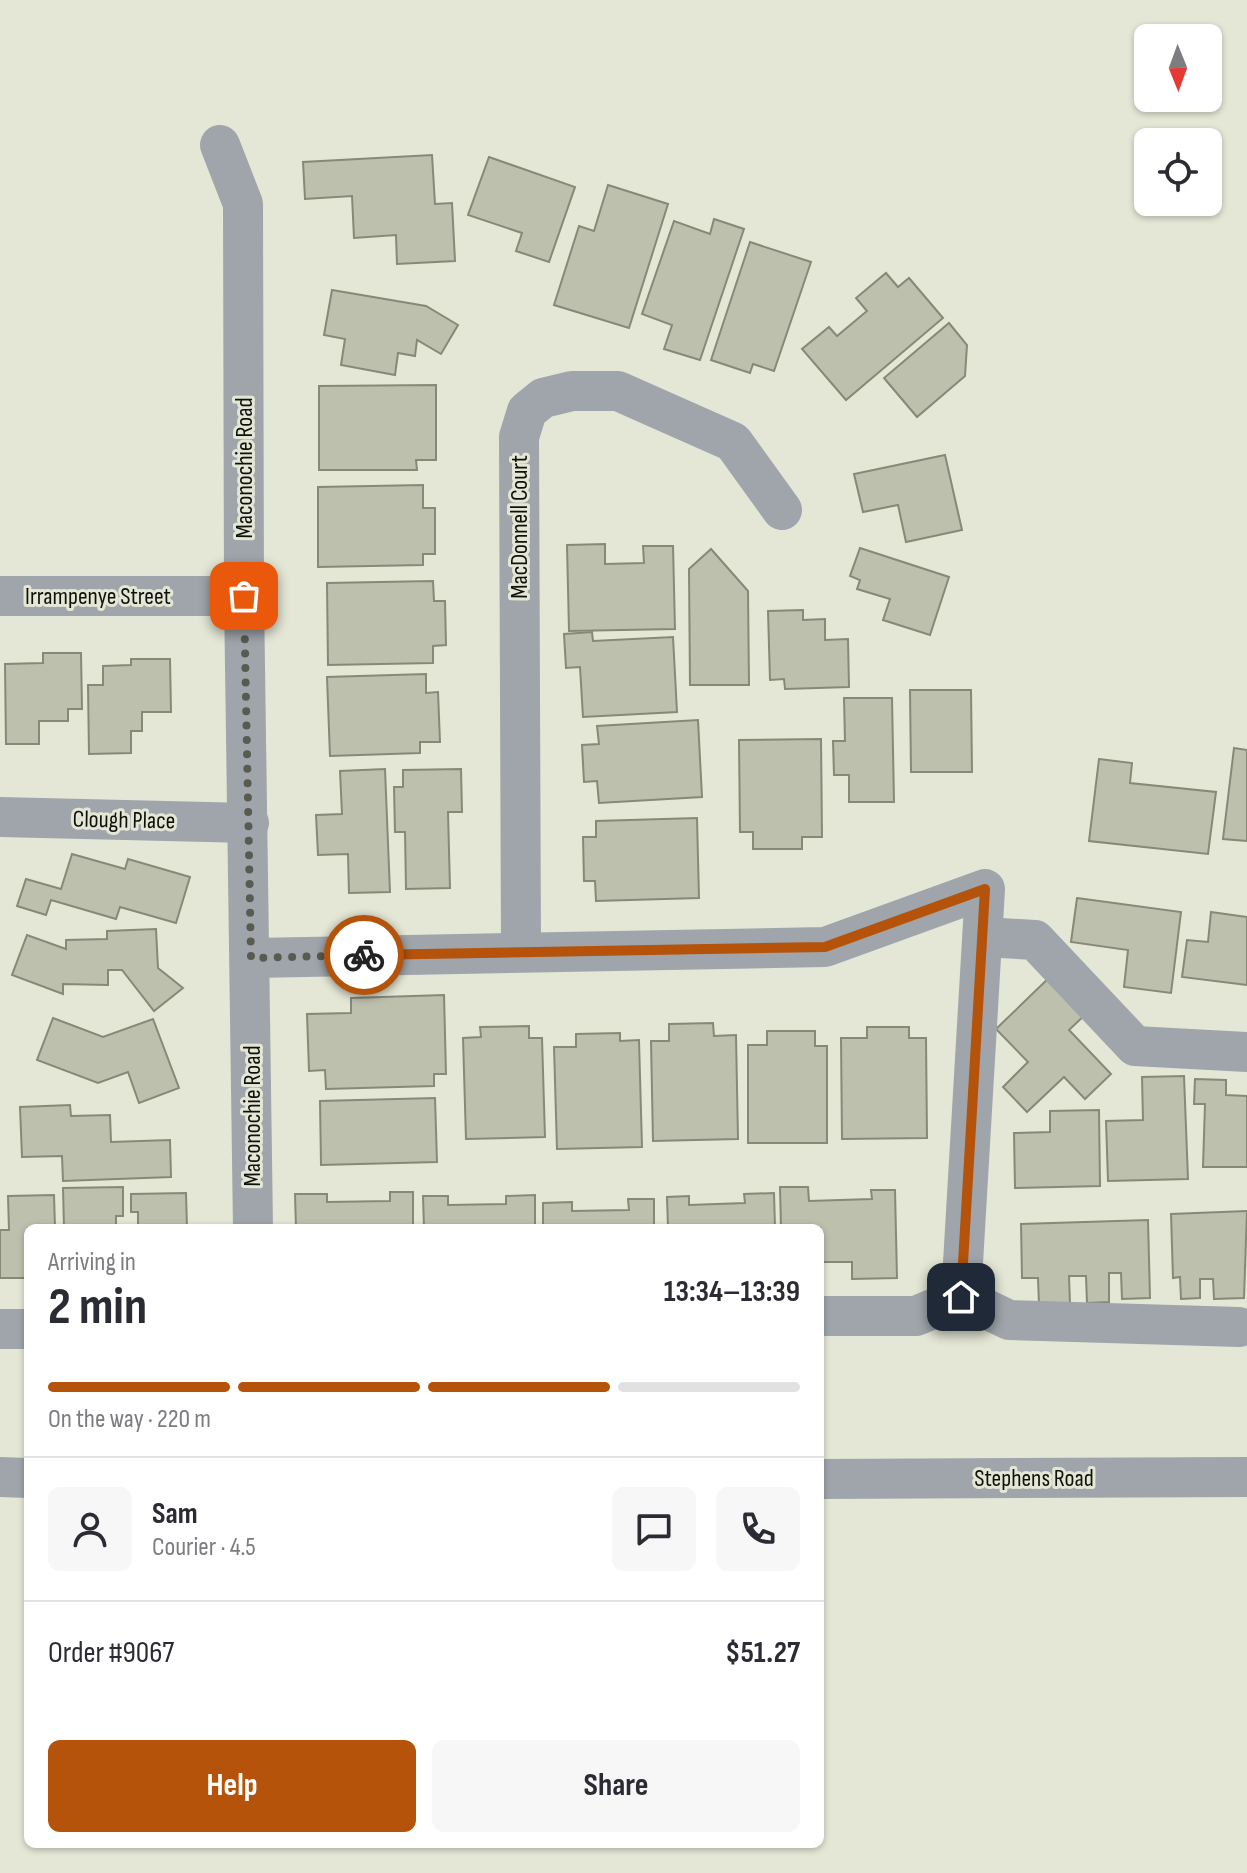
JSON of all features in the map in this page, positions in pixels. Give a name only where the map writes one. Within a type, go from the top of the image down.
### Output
[{"type":"street","name":"Maconochie Road","points":[[220,145],[243,204],[244,596],[253,1224]]},
{"type":"street","name":"MacDonnell Court","points":[[521,951],[519,437],[527,411],[543,398],[572,391],[618,391],[733,442],[782,510]]},
{"type":"street","name":"Irrampenye Street","points":[[0,596],[244,596]]},
{"type":"street","name":"Clough Place","points":[[0,817],[249,823]]},
{"type":"street","points":[[251,958],[825,947],[985,889],[961,1297]]},
{"type":"street","points":[[983,937],[1035,940],[1135,1046],[1247,1052]]},
{"type":"street","points":[[824,1316],[916,1316],[961,1297],[1009,1320],[1239,1327]]},
{"type":"street","points":[[0,1329],[24,1329]]},
{"type":"street","points":[[0,1477],[24,1478]]},
{"type":"street","name":"Stephens Road","points":[[824,1479],[1247,1477]]},
{"type":"building","points":[[432,155],[435,204],[452,203],[455,261],[397,264],[396,235],[354,238],[352,196],[305,199],[303,162]]},
{"type":"building","points":[[489,157],[575,187],[549,262],[516,251],[522,233],[468,215]]},
{"type":"building","points":[[608,185],[668,204],[629,328],[554,305],[579,226],[594,231]]},
{"type":"building","points":[[714,219],[744,229],[700,360],[664,349],[672,325],[642,314],[674,221],[710,234]]},
{"type":"building","points":[[750,242],[811,262],[774,371],[753,364],[750,373],[711,360]]},
{"type":"building","points":[[886,273],[898,287],[909,278],[943,318],[846,400],[802,349],[829,327],[837,336],[867,311],[856,298]]},
{"type":"building","points":[[332,290],[426,306],[458,325],[441,354],[417,340],[415,356],[398,353],[395,375],[341,365],[345,339],[324,335]]},
{"type":"building","points":[[949,323],[967,345],[965,376],[917,417],[884,378]]},
{"type":"building","points":[[436,385],[436,460],[416,460],[417,470],[319,470],[319,386]]},
{"type":"building","points":[[945,455],[962,530],[906,542],[898,505],[863,512],[854,474]]},
{"type":"building","points":[[423,485],[423,508],[435,508],[435,554],[423,554],[423,565],[318,567],[318,487]]},
{"type":"building","points":[[605,544],[605,564],[644,563],[643,546],[673,546],[675,629],[569,631],[567,545]]},
{"type":"building","points":[[860,548],[949,577],[930,635],[883,620],[890,599],[857,589],[860,580],[850,576]]},
{"type":"building","points":[[711,549],[748,591],[749,685],[690,685],[689,569]]},
{"type":"building","points":[[433,581],[434,601],[445,601],[446,645],[433,646],[433,663],[328,665],[327,583]]},
{"type":"building","points":[[803,610],[803,620],[825,619],[825,640],[848,639],[849,687],[785,689],[784,679],[770,680],[768,611]]},
{"type":"building","points":[[592,632],[593,641],[673,637],[677,712],[583,717],[580,667],[566,668],[564,634]]},
{"type":"building","points":[[43,653],[81,653],[82,709],[68,709],[68,721],[39,721],[39,744],[6,744],[5,664],[43,663]]},
{"type":"building","points":[[131,659],[170,659],[171,712],[142,712],[142,731],[131,731],[131,753],[89,754],[88,685],[103,685],[103,666],[131,665]]},
{"type":"building","points":[[426,674],[426,693],[438,692],[440,742],[420,742],[420,753],[330,756],[327,677]]},
{"type":"building","points":[[910,690],[971,690],[972,772],[911,772]]},
{"type":"building","points":[[844,698],[892,698],[894,802],[849,802],[849,775],[834,775],[833,741],[845,741]]},
{"type":"building","points":[[698,720],[702,797],[599,803],[597,781],[584,782],[582,745],[599,744],[597,726]]},
{"type":"building","points":[[821,739],[822,837],[802,837],[802,849],[753,849],[753,832],[740,832],[739,740]]},
{"type":"building","points":[[1234,748],[1247,750],[1247,841],[1223,839]]},
{"type":"building","points":[[1099,759],[1132,763],[1130,783],[1216,792],[1208,854],[1089,841]]},
{"type":"building","points":[[385,769],[390,892],[349,893],[348,854],[318,855],[316,815],[342,814],[340,771]]},
{"type":"building","points":[[461,769],[462,812],[448,812],[450,888],[406,889],[405,832],[395,832],[394,787],[403,787],[403,770]]},
{"type":"building","points":[[697,818],[699,898],[596,901],[595,881],[584,881],[583,837],[596,837],[596,821]]},
{"type":"building","points":[[72,854],[125,869],[128,859],[190,877],[176,923],[120,907],[116,919],[51,900],[46,915],[17,906],[26,879],[61,889]]},
{"type":"building","points":[[1077,898],[1181,912],[1171,993],[1124,987],[1128,950],[1071,942]]},
{"type":"building","points":[[1211,912],[1247,917],[1247,985],[1182,977],[1187,940],[1208,942]]},
{"type":"building","points":[[156,929],[158,968],[183,988],[154,1011],[122,970],[108,970],[108,985],[63,984],[63,994],[12,975],[27,935],[66,949],[66,940],[107,939],[107,931]]},
{"type":"building","points":[[1053,974],[1089,1011],[1069,1030],[1111,1074],[1085,1099],[1064,1077],[1027,1112],[1003,1087],[1028,1062],[996,1029]]},
{"type":"building","points":[[444,995],[446,1074],[434,1074],[434,1086],[326,1089],[325,1070],[309,1071],[307,1014],[351,1013],[351,998]]},
{"type":"building","points":[[53,1018],[103,1037],[153,1019],[179,1088],[139,1103],[128,1072],[98,1083],[37,1060]]},
{"type":"building","points":[[713,1023],[714,1036],[736,1035],[738,1139],[653,1141],[651,1041],[669,1041],[669,1024]]},
{"type":"building","points":[[529,1026],[529,1038],[542,1038],[545,1137],[466,1139],[463,1038],[481,1037],[480,1027]]},
{"type":"building","points":[[867,1027],[909,1027],[909,1038],[926,1038],[927,1138],[842,1139],[841,1038],[867,1038]]},
{"type":"building","points":[[767,1031],[815,1031],[815,1046],[827,1046],[827,1143],[748,1143],[748,1045],[767,1045]]},
{"type":"building","points":[[620,1033],[620,1041],[639,1040],[642,1147],[557,1149],[554,1047],[576,1047],[576,1034]]},
{"type":"building","points":[[1184,1076],[1188,1179],[1108,1181],[1106,1121],[1143,1120],[1142,1077]]},
{"type":"building","points":[[1195,1079],[1226,1080],[1226,1095],[1247,1096],[1247,1167],[1203,1167],[1205,1104],[1194,1104]]},
{"type":"building","points":[[435,1098],[437,1162],[321,1165],[320,1101]]},
{"type":"building","points":[[70,1105],[71,1116],[110,1115],[111,1142],[170,1140],[171,1177],[63,1181],[62,1156],[22,1157],[20,1107]]},
{"type":"building","points":[[1099,1110],[1100,1186],[1015,1188],[1014,1133],[1050,1132],[1050,1111]]},
{"type":"building","points":[[123,1187],[123,1216],[116,1216],[116,1224],[64,1224],[63,1188]]},
{"type":"building","points":[[780,1187],[808,1187],[809,1201],[872,1199],[871,1190],[895,1190],[897,1278],[852,1279],[852,1262],[824,1262],[824,1224],[781,1224]]},
{"type":"building","points":[[390,1192],[413,1192],[413,1224],[296,1224],[295,1194],[327,1194],[327,1202],[390,1201]]},
{"type":"building","points":[[186,1193],[187,1224],[138,1224],[138,1212],[131,1212],[131,1194]]},
{"type":"building","points":[[774,1193],[775,1224],[668,1224],[667,1197],[689,1196],[689,1205],[745,1203],[744,1194]]},
{"type":"building","points":[[54,1195],[55,1224],[24,1224],[24,1278],[0,1278],[0,1230],[9,1230],[8,1196]]},
{"type":"building","points":[[535,1195],[535,1224],[424,1224],[423,1196],[448,1196],[448,1205],[506,1204],[506,1196]]},
{"type":"building","points":[[628,1199],[654,1199],[654,1224],[543,1224],[543,1203],[572,1202],[572,1211],[629,1210]]},
{"type":"building","points":[[1247,1211],[1244,1298],[1214,1299],[1213,1279],[1200,1279],[1200,1298],[1181,1299],[1180,1277],[1173,1278],[1171,1214]]},
{"type":"building","points":[[1148,1220],[1150,1298],[1122,1299],[1121,1273],[1109,1273],[1109,1302],[1087,1303],[1086,1276],[1069,1276],[1070,1304],[1039,1305],[1038,1278],[1022,1278],[1021,1224]]},
{"type":"way so far","points":[[244,596],[251,958],[364,955]]},
{"type":"route","points":[[364,955],[825,947],[985,889],[961,1297]]}]
